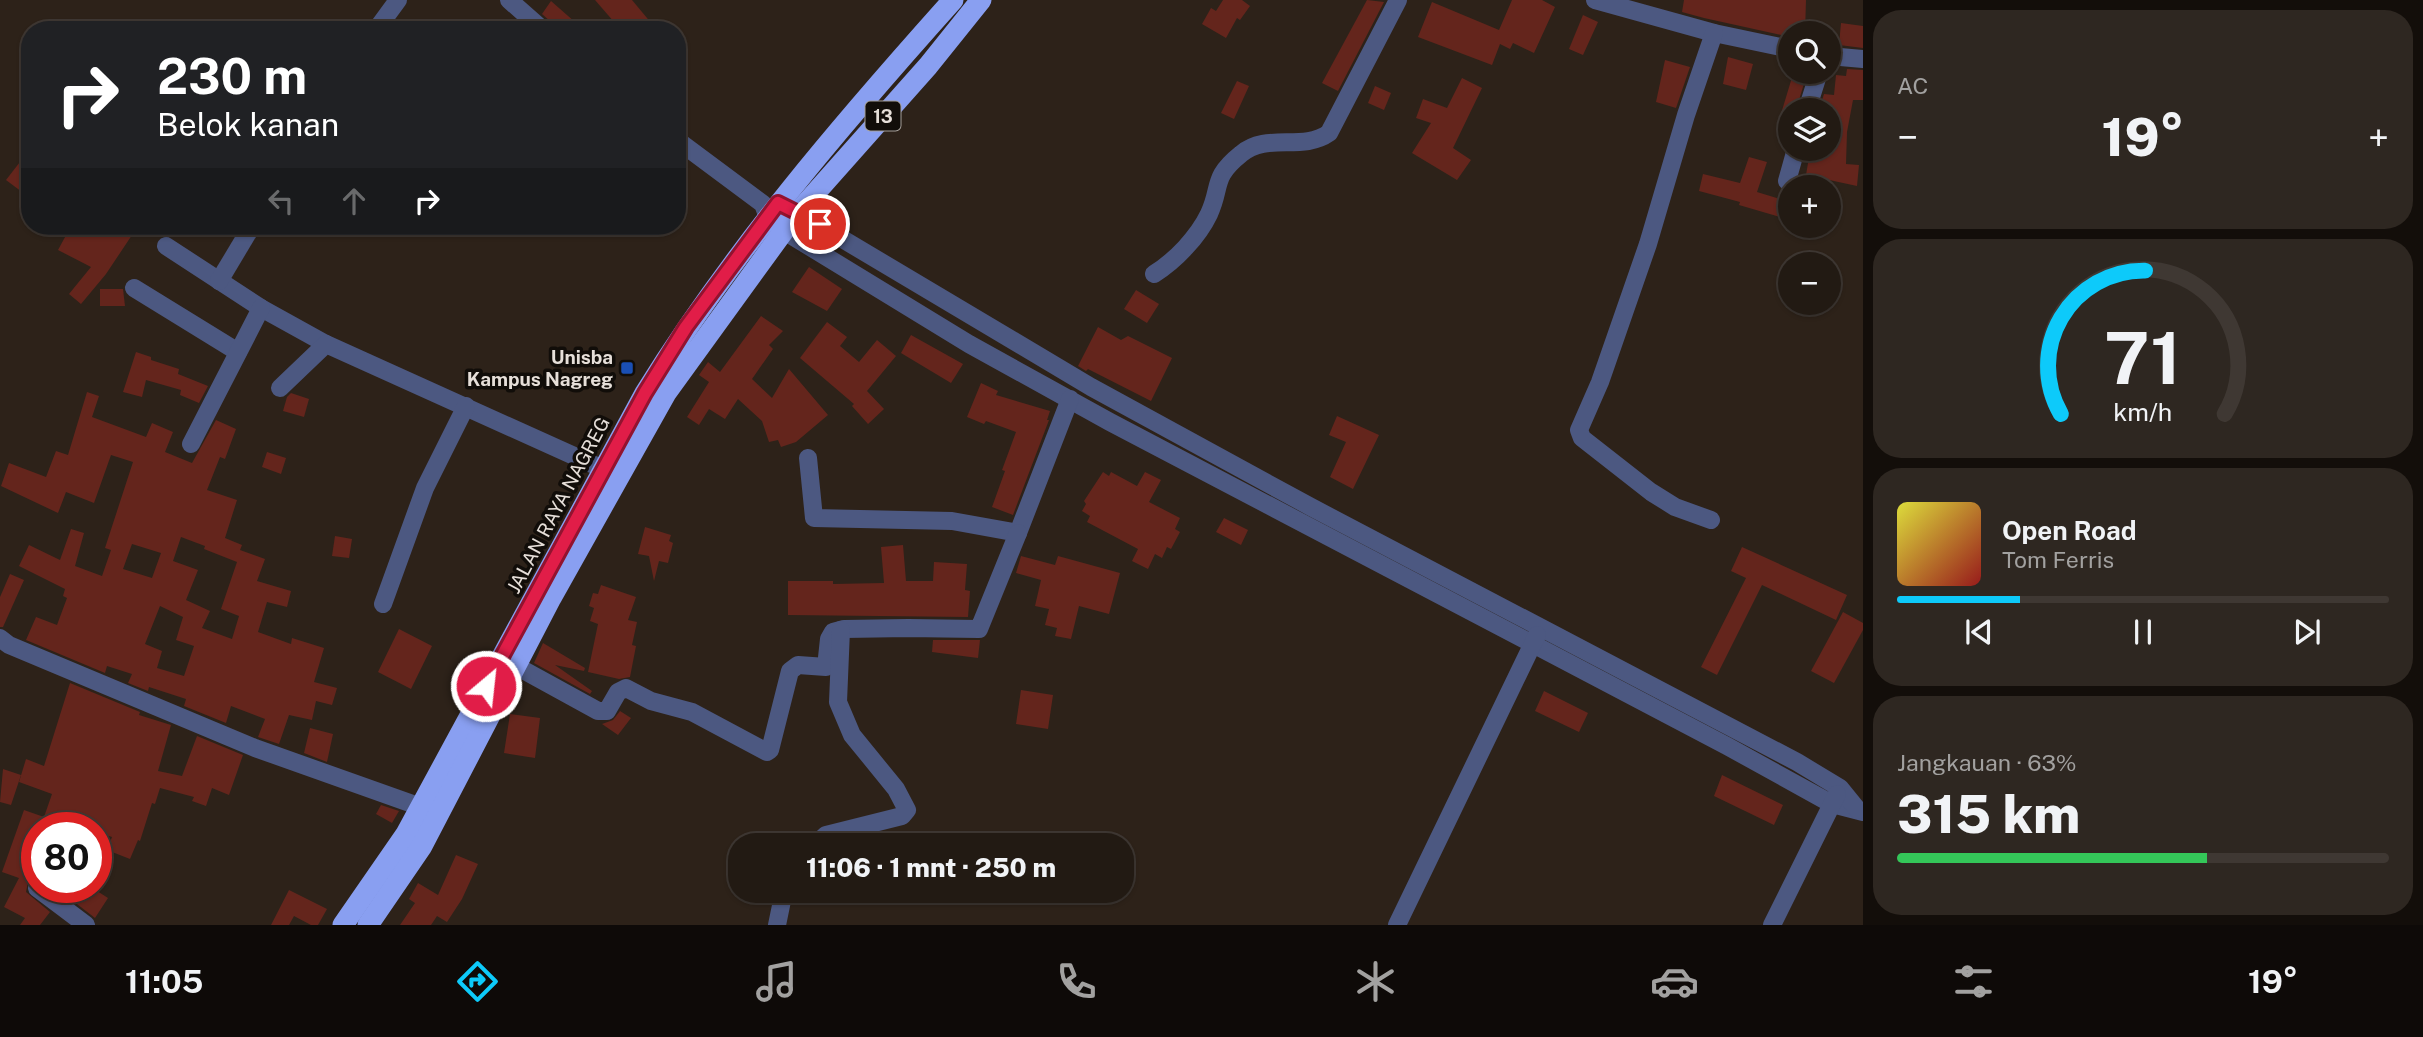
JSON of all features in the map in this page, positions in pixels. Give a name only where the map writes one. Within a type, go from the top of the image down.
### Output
[{"type":"highway","name":"JALAN RAYA NAGREG","points":[[342,925],[406,834],[603,469],[686,327],[773,214],[953,0]]},
{"type":"highway","name":"JALAN RAYA NAGREG","points":[[773,214],[800,211],[928,66],[981,0]]},
{"type":"highway","name":"JALAN RAYA NAGREG","points":[[368,925],[422,846],[516,666],[666,393],[773,214]]},
{"type":"street","points":[[383,21],[398,0]]},
{"type":"street","points":[[509,0],[533,21]]},
{"type":"street","points":[[1154,274],[1169,264],[1206,219],[1219,177],[1244,151],[1269,142],[1312,141],[1329,133],[1398,0]]},
{"type":"street","points":[[1595,0],[1714,33],[1778,46]]},
{"type":"street","points":[[1711,520],[1675,507],[1651,492],[1582,438],[1578,430],[1600,382],[1648,244],[1686,115],[1714,33]]},
{"type":"street","points":[[1841,57],[1863,59]]},
{"type":"street","points":[[686,147],[773,214],[969,344],[1832,804],[1861,811]]},
{"type":"street","points":[[800,211],[1054,366],[1300,501],[1797,762],[1840,788],[1861,811]]},
{"type":"street","points":[[219,281],[246,235]]},
{"type":"street","points":[[166,246],[261,308],[326,344],[603,469]]},
{"type":"street","points":[[134,288],[238,352]]},
{"type":"street","points":[[191,444],[261,308]]},
{"type":"street","points":[[280,387],[326,344]]},
{"type":"street","points":[[1042,384],[1054,366]]},
{"type":"street","points":[[516,666],[598,711],[607,711],[621,690],[629,689],[651,701],[692,712],[767,752],[770,750],[792,668],[801,664],[826,667],[829,639],[833,632],[908,628],[979,629],[1070,399]]},
{"type":"street","points":[[383,604],[425,488],[466,406]]},
{"type":"street","points":[[808,458],[814,518],[952,521],[1018,533]]},
{"type":"street","points":[[1397,925],[1541,628]]},
{"type":"street","points":[[834,833],[902,816],[907,810],[896,789],[852,735],[838,702],[841,630]]},
{"type":"street","points":[[0,638],[9,645],[255,748],[421,807]]},
{"type":"street","points":[[1772,925],[1840,788]]},
{"type":"street","points":[[57,903],[86,925]]},
{"type":"street","points":[[778,925],[782,903]]},
{"type":"building","points":[[595,0],[632,0],[650,21],[613,21]]},
{"type":"building","points":[[1223,0],[1242,0],[1250,6],[1240,20],[1237,18],[1226,38],[1202,24],[1211,8],[1216,11]]},
{"type":"building","points":[[1367,0],[1384,2],[1338,91],[1322,83]]},
{"type":"building","points":[[1512,0],[1542,0],[1555,7],[1534,53],[1513,43],[1510,49],[1500,44],[1492,65],[1418,37],[1432,2],[1499,30]]},
{"type":"building","points":[[1684,0],[1806,0],[1805,21],[1778,21],[1778,34],[1682,12]]},
{"type":"building","points":[[551,1],[574,21],[550,21],[542,14]]},
{"type":"building","points":[[1583,15],[1598,22],[1583,55],[1569,49]]},
{"type":"building","points":[[1841,23],[1863,26],[1863,48],[1841,45]]},
{"type":"building","points":[[1728,57],[1753,64],[1746,90],[1723,84]]},
{"type":"building","points":[[1665,60],[1690,67],[1676,108],[1656,102]]},
{"type":"building","points":[[1847,69],[1863,70],[1863,100],[1853,100],[1847,132],[1846,164],[1859,165],[1857,186],[1841,183],[1841,175],[1806,175],[1808,161],[1841,161],[1841,98],[1823,98],[1824,94],[1834,95],[1835,84],[1841,84],[1841,76],[1846,76]]},
{"type":"building","points":[[1462,78],[1482,88],[1453,148],[1471,160],[1457,180],[1412,153],[1431,123],[1416,118],[1423,99],[1447,108]]},
{"type":"building","points":[[1237,81],[1249,86],[1234,119],[1221,113]]},
{"type":"building","points":[[1790,84],[1804,84],[1800,98],[1786,98]]},
{"type":"building","points":[[1375,86],[1391,93],[1384,110],[1368,103]]},
{"type":"building","points":[[1749,157],[1767,162],[1757,192],[1778,198],[1778,216],[1739,205],[1740,202],[1699,191],[1703,174],[1740,183]]},
{"type":"building","points":[[21,161],[21,191],[6,180]]},
{"type":"building","points":[[66,235],[132,235],[106,274],[81,304],[69,294],[91,267],[58,250]]},
{"type":"building","points":[[809,267],[842,289],[827,311],[792,292]]},
{"type":"building","points":[[100,289],[123,289],[125,306],[100,306]]},
{"type":"building","points":[[1136,290],[1159,304],[1147,323],[1124,309]]},
{"type":"building","points":[[761,316],[783,331],[769,345],[773,349],[752,379],[772,398],[789,369],[828,415],[796,442],[781,447],[778,440],[769,442],[762,421],[738,399],[725,419],[709,409],[699,425],[687,417],[709,382],[699,375],[708,362],[720,372]]},
{"type":"building","points":[[827,322],[847,337],[840,346],[859,362],[877,340],[896,356],[867,391],[884,409],[868,424],[852,406],[854,404],[800,358]]},
{"type":"building","points":[[1098,327],[1121,340],[1128,336],[1172,358],[1151,401],[1078,366]]},
{"type":"building","points":[[911,335],[963,364],[951,383],[901,353]]},
{"type":"building","points":[[136,352],[179,369],[178,374],[208,386],[199,403],[180,395],[181,390],[146,380],[142,397],[123,392]]},
{"type":"building","points":[[981,383],[998,391],[996,395],[1050,411],[1013,515],[992,507],[1016,432],[967,417]]},
{"type":"building","points":[[87,392],[99,396],[92,417],[146,437],[152,423],[173,432],[165,452],[192,463],[216,420],[236,429],[225,459],[220,457],[207,490],[237,500],[225,538],[242,545],[240,550],[265,559],[257,581],[291,591],[287,607],[267,602],[258,632],[291,644],[292,638],[324,648],[314,682],[337,688],[332,705],[316,701],[312,720],[289,715],[279,744],[258,737],[265,719],[231,706],[226,723],[184,706],[186,699],[149,687],[148,691],[128,683],[132,674],[107,666],[105,673],[26,640],[36,617],[57,625],[67,598],[63,596],[65,589],[19,566],[29,545],[60,560],[71,529],[84,533],[75,566],[102,576],[111,550],[105,548],[133,462],[111,455],[94,503],[66,492],[58,513],[1,486],[9,463],[46,477],[56,451],[68,455]],"holes":[[[181,537],[237,562],[221,609],[239,616],[232,639],[202,628],[210,611],[186,600],[198,570],[173,561]],[[132,544],[161,553],[152,578],[123,569]],[[160,606],[183,617],[176,640],[194,646],[184,676],[157,668],[162,651],[145,644]]]},
{"type":"building","points":[[291,393],[309,399],[304,417],[283,411]]},
{"type":"building","points":[[1337,416],[1379,435],[1353,489],[1330,477],[1346,442],[1329,435]]},
{"type":"building","points":[[267,452],[286,458],[281,474],[262,467]]},
{"type":"building","points":[[1103,472],[1109,476],[1111,472],[1137,486],[1145,472],[1161,480],[1149,502],[1180,518],[1175,529],[1180,532],[1171,549],[1167,547],[1162,558],[1155,554],[1148,569],[1132,561],[1138,549],[1087,522],[1090,516],[1082,511],[1086,504],[1084,501]]},
{"type":"building","points":[[1224,518],[1248,530],[1241,545],[1216,532]]},
{"type":"building","points":[[645,527],[671,535],[669,541],[673,543],[668,563],[659,561],[654,581],[649,556],[638,554]]},
{"type":"building","points":[[335,536],[352,539],[349,558],[332,556]]},
{"type":"building","points":[[903,545],[906,581],[933,581],[934,562],[967,564],[965,590],[970,591],[968,617],[788,615],[788,581],[884,583],[881,547]]},
{"type":"building","points":[[1742,547],[1847,595],[1836,620],[1762,585],[1717,675],[1701,667],[1746,578],[1731,571]]},
{"type":"building","points":[[1021,556],[1055,565],[1058,556],[1120,573],[1109,614],[1079,606],[1071,639],[1055,636],[1057,628],[1045,625],[1049,609],[1035,606],[1041,580],[1016,573]]},
{"type":"building","points":[[10,574],[24,580],[3,627],[0,627],[0,597]]},
{"type":"building","points":[[601,585],[636,597],[628,620],[637,622],[630,677],[619,679],[588,672],[598,624],[590,621],[594,608],[589,606],[593,593],[598,594]]},
{"type":"building","points":[[1843,612],[1863,623],[1863,630],[1834,683],[1811,671]]},
{"type":"building","points":[[399,629],[432,646],[411,689],[378,672]]},
{"type":"building","points":[[933,640],[980,640],[978,658],[932,652]]},
{"type":"building","points":[[543,643],[585,668],[584,671],[555,665],[592,691],[590,694],[534,663]]},
{"type":"building","points":[[70,683],[140,712],[139,715],[171,725],[158,771],[182,776],[197,736],[243,755],[229,795],[212,788],[206,806],[192,801],[194,797],[160,788],[155,804],[152,803],[140,841],[138,840],[130,859],[112,852],[112,812],[46,812],[52,794],[19,782],[26,759],[44,766]]},
{"type":"building","points":[[1021,690],[1053,695],[1048,729],[1016,724]]},
{"type":"building","points":[[1544,691],[1588,713],[1579,732],[1535,711]]},
{"type":"building","points":[[620,711],[631,718],[618,735],[602,724],[613,720]]},
{"type":"building","points":[[510,714],[540,718],[535,758],[504,753]]},
{"type":"building","points":[[310,728],[333,734],[327,762],[304,753]]},
{"type":"building","points":[[3,769],[21,775],[11,805],[0,802]]},
{"type":"building","points":[[1722,775],[1783,805],[1774,825],[1714,796]]},
{"type":"building","points":[[381,805],[399,811],[392,823],[376,814]]},
{"type":"building","points":[[21,818],[21,903],[39,903],[50,912],[40,925],[20,925],[25,918],[4,907],[19,878],[2,872]]},
{"type":"building","points":[[456,855],[478,864],[462,899],[447,922],[437,916],[431,925],[400,925],[415,903],[409,899],[418,883],[438,895]]},
{"type":"building","points":[[289,890],[327,909],[318,925],[311,925],[294,916],[289,925],[271,925]]},
{"type":"building","points":[[76,903],[105,903],[95,918]]},
{"type":"place","name":"Unisba Kampus Nagreg","points":[[627,368]]},
{"type":"route","points":[[486,686],[645,393],[686,327],[778,203],[800,211],[820,224]]}]
